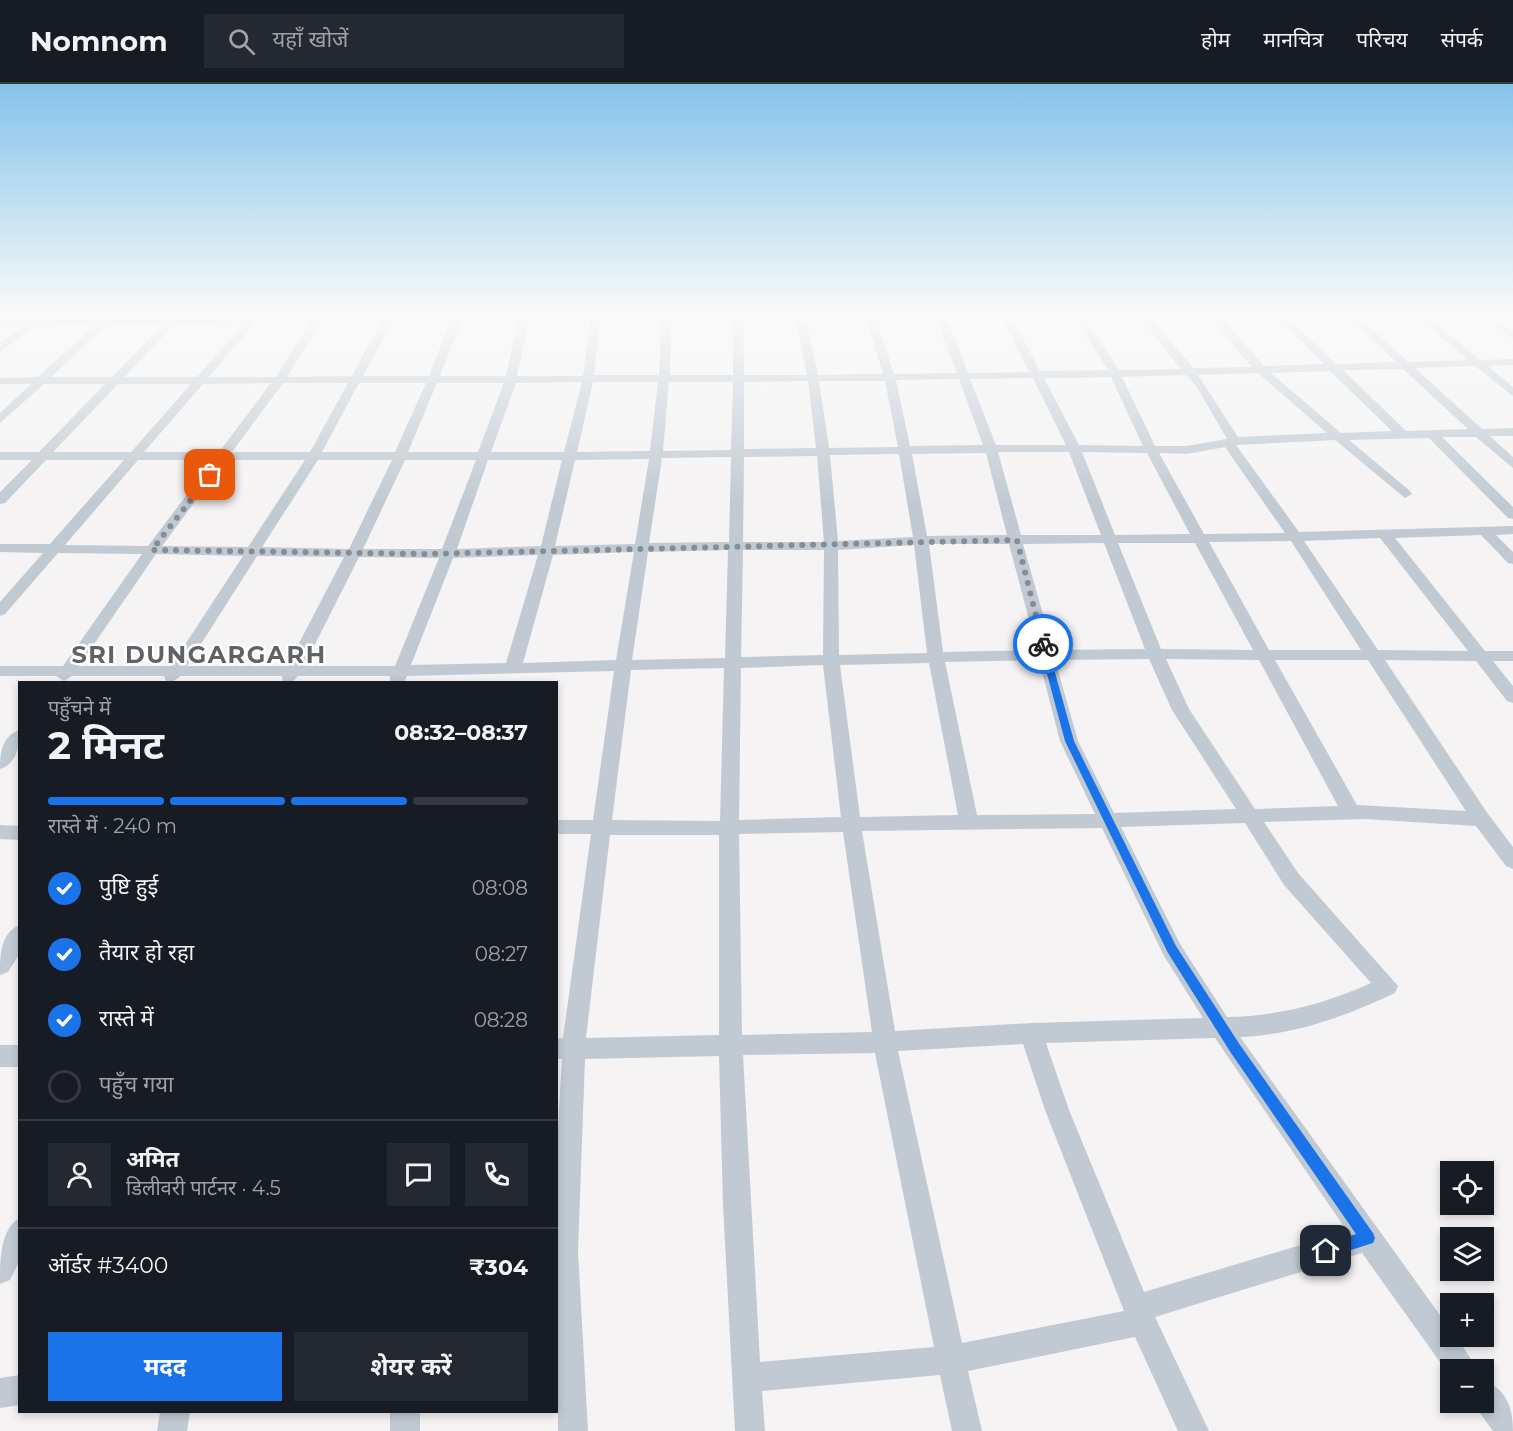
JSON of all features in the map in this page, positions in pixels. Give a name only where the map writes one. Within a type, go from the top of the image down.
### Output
[{"type":"street","points":[[0,419],[46,377]]},
{"type":"street","points":[[0,500],[119,377]]},
{"type":"street","points":[[0,611],[204,377]]},
{"type":"street","points":[[64,677],[152,550],[225,456],[281,377]]},
{"type":"street","points":[[173,676],[314,456],[357,377]]},
{"type":"street","points":[[290,677],[353,553],[435,377]]},
{"type":"street","points":[[399,677],[448,553],[512,377]]},
{"type":"street","points":[[0,381],[434,381],[857,377]]},
{"type":"street","points":[[890,377],[921,541],[936,658],[969,822]]},
{"type":"street","points":[[966,377],[991,449],[1017,540],[1069,741],[1172,950],[1221,1026],[1368,1238],[1456,1359]]},
{"type":"street","points":[[566,1049],[885,1042],[1031,1033],[1264,1026],[1337,1009],[1387,986],[1291,879],[1181,710],[1155,654],[1074,448],[1039,377]]},
{"type":"street","points":[[1117,377],[1152,450],[1351,812]]},
{"type":"street","points":[[1193,377],[1203,388],[1231,442],[1481,819],[1513,861]]},
{"type":"street","points":[[1269,377],[1405,494]]},
{"type":"street","points":[[1344,377],[1403,435]]},
{"type":"street","points":[[1417,377],[1513,464]]},
{"type":"street","points":[[1492,377],[1513,393]]},
{"type":"street","points":[[738,378],[739,453],[729,828],[740,1291],[750,1431]]},
{"type":"street","points":[[813,378],[824,451],[831,546],[831,660],[851,824],[892,1088],[967,1431]]},
{"type":"street","points":[[513,668],[547,550],[588,379]]},
{"type":"street","points":[[573,1431],[565,1251],[566,1049],[603,827],[623,666],[656,455],[664,379]]},
{"type":"street","points":[[0,456],[570,456],[1074,448],[1186,450],[1231,442],[1336,436],[1513,432]]},
{"type":"street","points":[[1432,434],[1513,515]]},
{"type":"street","points":[[0,548],[448,553],[642,547],[831,546],[921,541],[1295,537],[1513,530]]},
{"type":"street","points":[[1486,532],[1513,560]]},
{"type":"street","points":[[1385,535],[1513,697]]},
{"type":"street","points":[[0,670],[64,677],[399,677],[513,668],[1046,655],[1513,656]]},
{"type":"street","points":[[0,763],[18,739]]},
{"type":"street","points":[[558,827],[729,828],[1108,821],[1351,812],[1481,819]]},
{"type":"street","points":[[0,832],[18,832]]},
{"type":"street","points":[[0,966],[18,936]]},
{"type":"street","points":[[1031,1033],[1057,1110],[1139,1315],[1194,1431]]},
{"type":"street","points":[[0,1056],[18,1056]]},
{"type":"street","points":[[0,1270],[18,1235]]},
{"type":"street","points":[[746,1378],[951,1360],[1139,1315],[1368,1238]]},
{"type":"street","points":[[0,1393],[18,1390]]},
{"type":"street","points":[[1494,1408],[1511,1431]]},
{"type":"street","points":[[172,1431],[175,1413]]},
{"type":"street","points":[[405,1413],[405,1431]]},
{"type":"way so far","points":[[210,475],[152,550],[428,554],[695,546],[831,546],[931,540],[1017,540],[1043,644]]},
{"type":"district","name":"SRI DUNGARGARH","points":[[199,655]]},
{"type":"route","points":[[1043,644],[1069,741],[1172,950],[1235,1049],[1368,1238],[1326,1251]]}]
